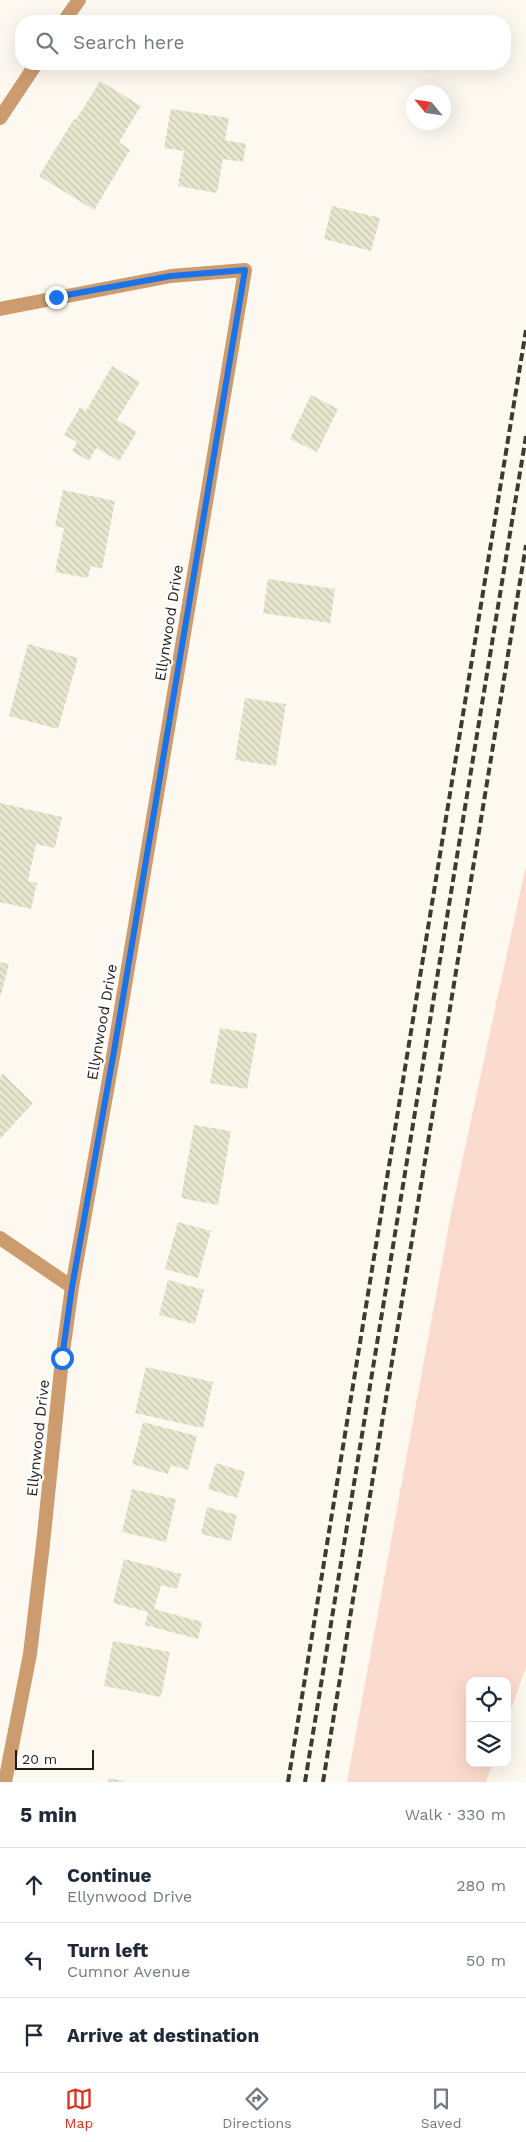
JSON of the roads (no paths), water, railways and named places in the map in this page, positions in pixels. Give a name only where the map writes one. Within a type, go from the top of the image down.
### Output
[{"type":"street","points":[[68,15],[79,0]]},
{"type":"street","points":[[0,118],[32,70]]},
{"type":"street","name":"Ellynwood Drive","points":[[0,309],[171,276],[245,270],[116,1041],[72,1287],[62,1358],[31,1644],[5,1782]]},
{"type":"street","points":[[0,1238],[72,1287]]},
{"type":"railway","points":[[288,1782],[526,330]]},
{"type":"railway","points":[[305,1782],[526,436]]},
{"type":"railway","points":[[323,1782],[526,545]]}]
